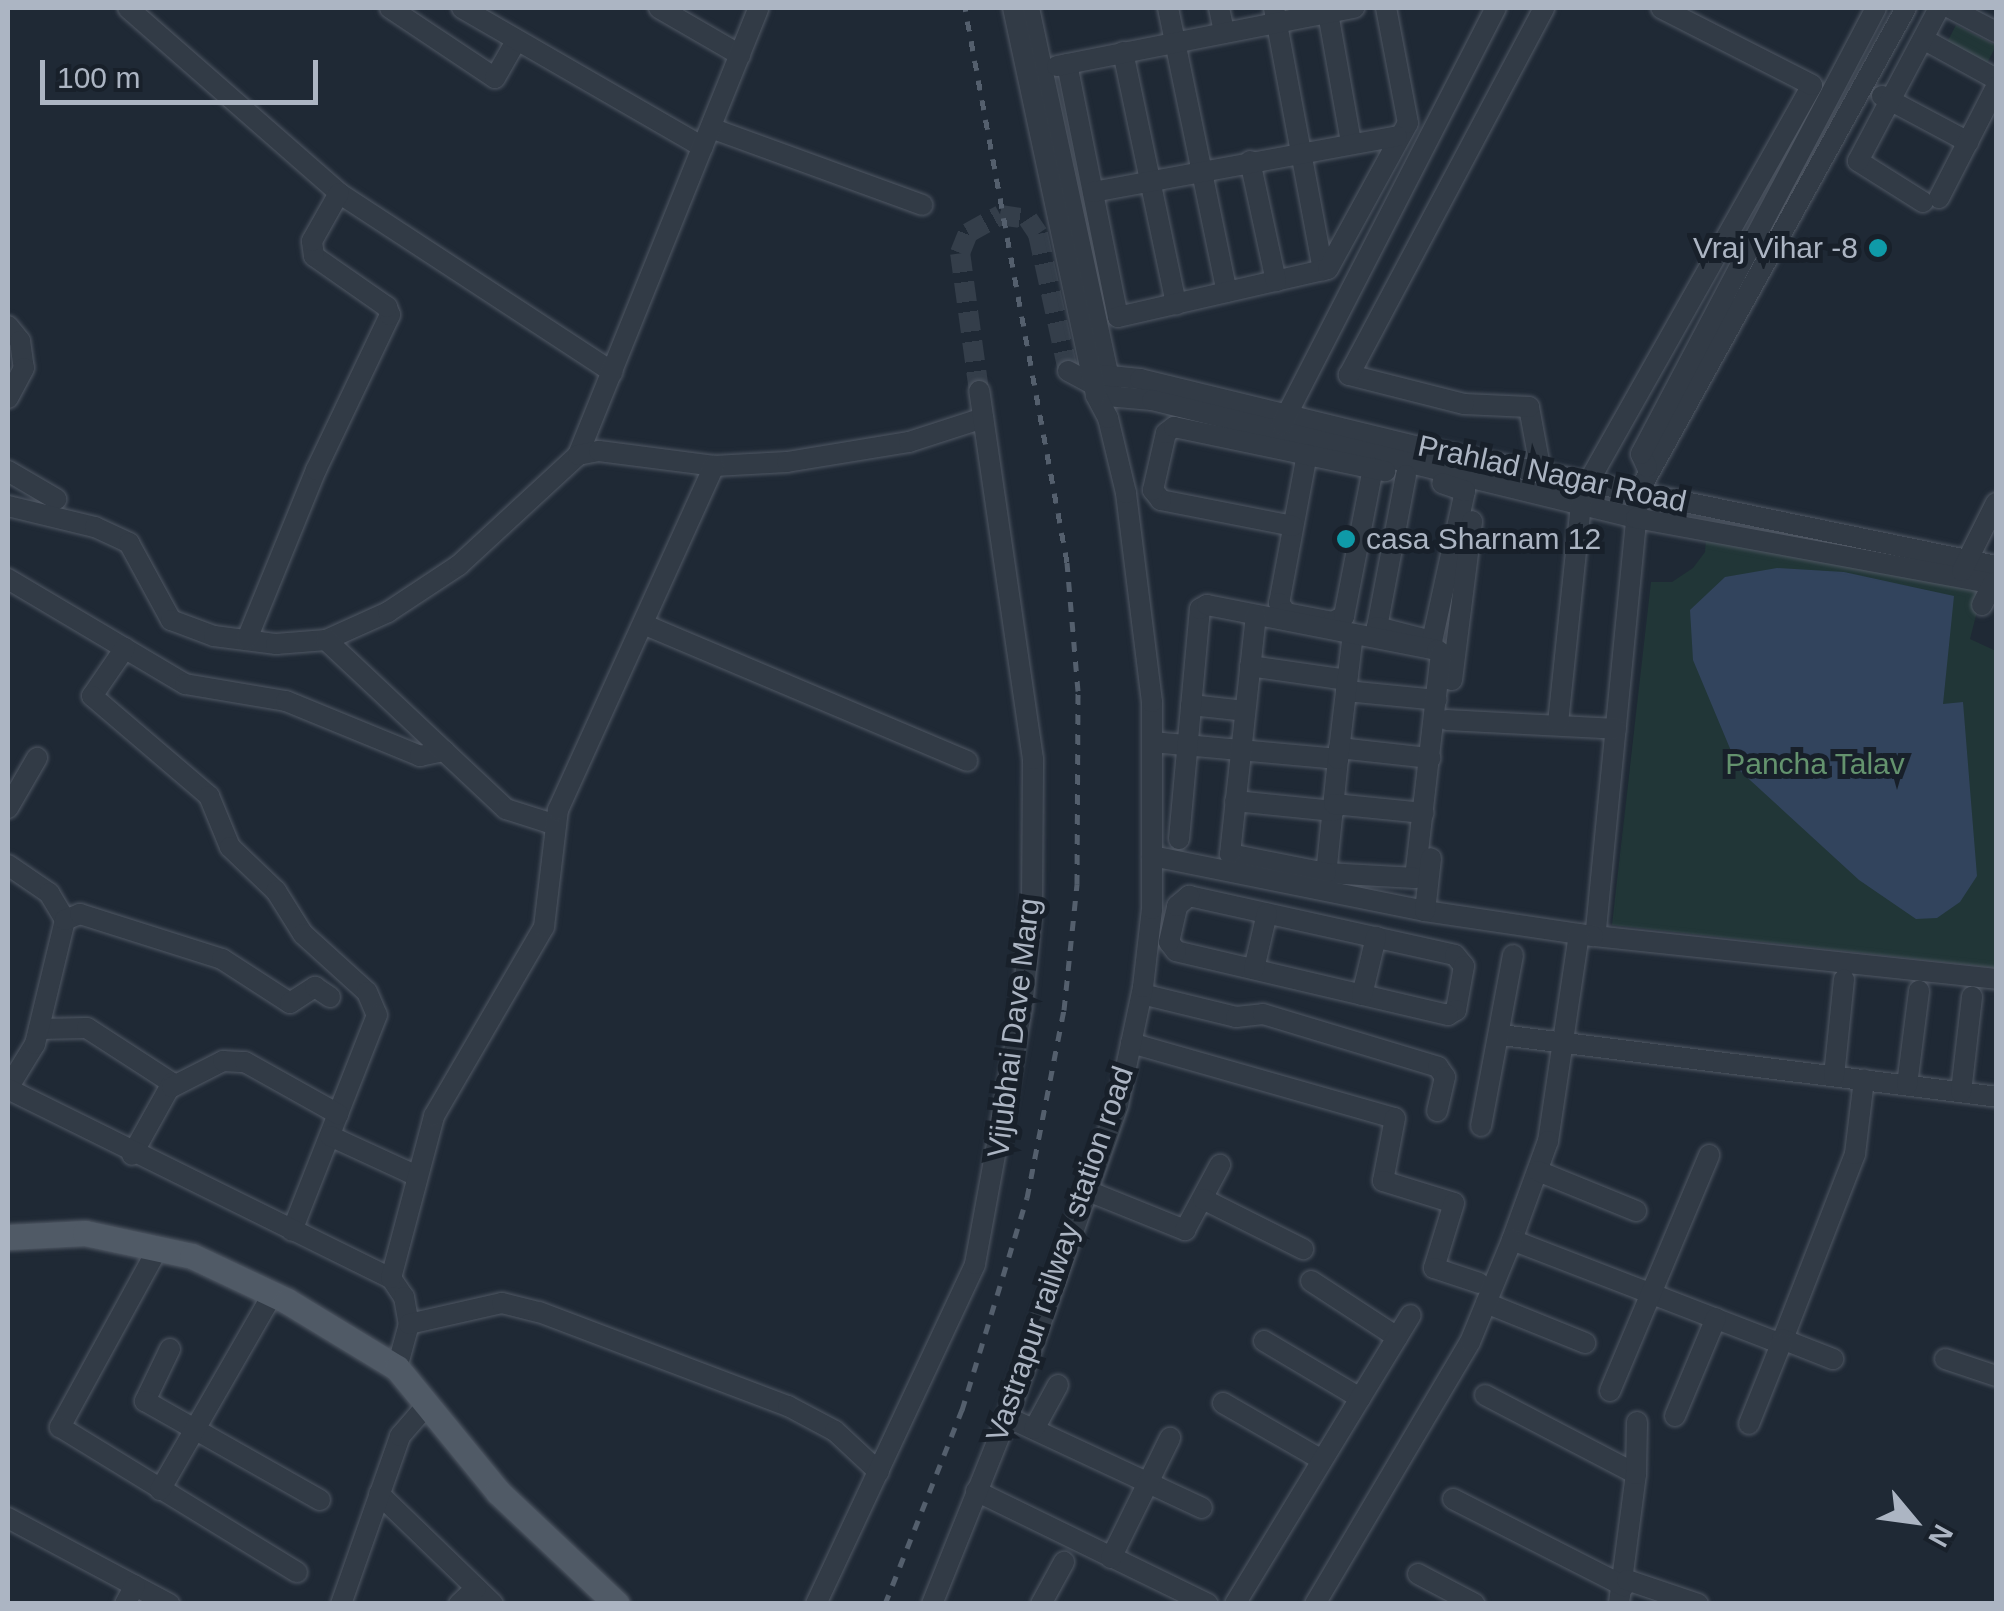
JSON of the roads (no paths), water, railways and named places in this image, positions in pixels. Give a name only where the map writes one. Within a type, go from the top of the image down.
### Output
[{"type":"main road","points":[[8,1237],[85,1233],[192,1256],[287,1301],[397,1368],[420,1410]]},
{"type":"main road","points":[[8,1248],[84,1245],[188,1267],[267,1304],[389,1376],[490,1500],[601,1602]]},
{"type":"street","points":[[128,8],[339,193],[613,372]]},
{"type":"street","points":[[390,8],[495,78],[515,42]]},
{"type":"street","points":[[462,8],[515,42],[707,138],[922,205]]},
{"type":"street","points":[[659,8],[740,55]]},
{"type":"street","points":[[8,506],[114,532],[139,551],[162,613],[214,636],[326,640],[388,612],[459,565],[578,456],[758,8]]},
{"type":"street","points":[[1014,8],[1035,69]]},
{"type":"street","points":[[1029,8],[1035,69],[1102,391]]},
{"type":"street","points":[[1168,8],[1228,292]]},
{"type":"street","points":[[1220,8],[1224,32]]},
{"type":"street","points":[[1035,69],[1224,32],[1276,15],[1354,8]]},
{"type":"street","points":[[1067,64],[1118,317],[1323,270],[1408,117],[1386,8]]},
{"type":"street","points":[[1388,468],[1377,627],[1432,642],[1465,491],[1388,468],[1282,423],[1496,8]]},
{"type":"street","points":[[1540,472],[1529,406],[1464,404],[1349,375],[1544,8]]},
{"type":"street","points":[[1588,481],[1812,85],[1661,8]]},
{"type":"street","points":[[1315,1604],[1512,1240],[1538,1171],[1587,935],[1616,729],[1639,491],[1647,467],[1641,454],[1876,8]]},
{"type":"street","points":[[1950,8],[1996,32]]},
{"type":"street","points":[[1647,467],[1658,462],[1905,9],[1931,24],[1996,79]]},
{"type":"street","points":[[1328,13],[1351,142]]},
{"type":"street","points":[[1276,15],[1297,150],[1323,270]]},
{"type":"street","points":[[1858,161],[1931,24]]},
{"type":"street","points":[[1123,52],[1176,304]]},
{"type":"street","points":[[1852,53],[1875,67]]},
{"type":"street","points":[[1864,87],[1968,142]]},
{"type":"street","points":[[1832,148],[1931,200],[1996,88]]},
{"type":"street","points":[[1094,192],[1297,150],[1398,136]]},
{"type":"street","points":[[1250,161],[1276,281]]},
{"type":"street","points":[[247,639],[316,470],[390,315],[387,306],[314,256],[312,240],[339,193]]},
{"type":"street","points":[[8,326],[20,341],[24,368],[8,398]]},
{"type":"street","points":[[1068,371],[1102,391]]},
{"type":"street","points":[[578,456],[600,451],[714,466],[787,462],[909,442],[983,418],[978,391]]},
{"type":"street","name":"Prahlad Nagar Road","points":[[1102,391],[1639,491],[1963,568]]},
{"type":"street","name":"Vastrapur railway station road","points":[[932,1604],[1007,1416],[1088,1190],[1142,994],[1152,856],[1152,742],[1126,493],[1102,391]]},
{"type":"street","name":"Vijubhai Dave Marg","points":[[816,1604],[975,1264],[989,1212],[1028,965],[1033,759],[983,418]]},
{"type":"street","points":[[1294,526],[1161,500],[1153,490],[1162,440],[1174,427],[1388,468],[1477,479],[1636,518],[1963,568],[1995,578],[1982,605]]},
{"type":"street","points":[[1307,454],[1280,608],[1338,621],[1388,468]]},
{"type":"street","points":[[391,1278],[434,1116],[544,927],[556,825],[714,466]]},
{"type":"street","points":[[8,471],[56,498]]},
{"type":"street","points":[[1424,910],[1477,479]]},
{"type":"street","points":[[1963,568],[1996,503]]},
{"type":"street","points":[[1558,723],[1581,504]]},
{"type":"street","points":[[8,579],[185,684],[286,702],[420,756],[444,750]]},
{"type":"street","points":[[1152,856],[1331,886],[1415,878],[1441,652],[1256,615],[1200,609],[1179,840]]},
{"type":"street","points":[[1256,615],[1235,801],[1233,858],[1424,910],[1587,935],[1996,980]]},
{"type":"street","points":[[643,624],[967,760]]},
{"type":"street","points":[[1336,928],[1331,886],[1333,807],[1353,634]]},
{"type":"street","points":[[326,640],[506,808],[556,825]]},
{"type":"street","points":[[125,648],[92,696],[208,796],[230,848],[276,891],[302,934],[373,1002],[377,1015],[292,1232]]},
{"type":"street","points":[[1250,666],[1436,700]]},
{"type":"street","points":[[1190,706],[1244,711]]},
{"type":"street","points":[[1448,720],[1616,729]]},
{"type":"street","points":[[1152,742],[1430,758]]},
{"type":"street","points":[[8,808],[37,758]]},
{"type":"street","points":[[1235,801],[1424,813]]},
{"type":"street","points":[[8,865],[49,893],[65,920],[39,1028],[8,1089],[132,1155],[391,1278],[404,1297],[408,1324],[397,1368]]},
{"type":"street","points":[[1182,896],[1266,913],[1460,959],[1456,1010],[1448,1015],[1176,951],[1169,942],[1182,896]]},
{"type":"street","points":[[1254,969],[1266,913]]},
{"type":"street","points":[[65,920],[95,915],[174,948],[222,959],[290,1004],[316,987],[330,997]]},
{"type":"street","points":[[1362,995],[1376,937]]},
{"type":"street","points":[[1481,1126],[1501,1036],[1513,955]]},
{"type":"street","points":[[1834,1076],[1844,980]]},
{"type":"street","points":[[1908,1085],[1919,991]]},
{"type":"street","points":[[1142,994],[1236,1017],[1263,1014],[1438,1067],[1445,1077],[1437,1111]]},
{"type":"street","points":[[1962,1092],[1972,997]]},
{"type":"street","points":[[39,1028],[87,1028],[172,1087]]},
{"type":"street","points":[[1501,1036],[1996,1097]]},
{"type":"street","points":[[1131,1042],[1394,1118],[1383,1181],[1454,1202],[1434,1268],[1585,1343]]},
{"type":"street","points":[[132,1155],[172,1087],[224,1061],[245,1062],[338,1114]]},
{"type":"street","points":[[1749,1424],[1855,1154],[1864,1080]]},
{"type":"street","points":[[330,1136],[417,1176]]},
{"type":"street","points":[[1610,1391],[1709,1155]]},
{"type":"street","points":[[1088,1190],[1185,1230],[1220,1165]]},
{"type":"street","points":[[1538,1171],[1636,1211]]},
{"type":"street","points":[[1203,1199],[1303,1249]]},
{"type":"street","points":[[1512,1240],[1833,1359]]},
{"type":"street","points":[[152,1260],[60,1428],[297,1572]]},
{"type":"street","points":[[1311,1281],[1397,1337]]},
{"type":"street","points":[[408,1324],[502,1303],[539,1312],[788,1406],[835,1431],[879,1472]]},
{"type":"street","points":[[160,1490],[267,1304]]},
{"type":"street","points":[[1236,1604],[1411,1316]]},
{"type":"street","points":[[1676,1416],[1716,1318]]},
{"type":"street","points":[[1264,1341],[1360,1398]]},
{"type":"street","points":[[170,1349],[144,1400],[320,1500]]},
{"type":"street","points":[[1945,1359],[1996,1376]]},
{"type":"street","points":[[1034,1429],[1058,1385]]},
{"type":"street","points":[[1485,1396],[1636,1474]]},
{"type":"street","points":[[1223,1403],[1322,1460]]},
{"type":"street","points":[[341,1604],[380,1494],[420,1410]]},
{"type":"street","points":[[1007,1416],[1202,1508]]},
{"type":"street","points":[[1623,1590],[1636,1474],[1637,1422]]},
{"type":"street","points":[[1111,1558],[1170,1438]]},
{"type":"street","points":[[976,1492],[1208,1604]]},
{"type":"street","points":[[380,1494],[493,1604]]},
{"type":"street","points":[[1453,1499],[1623,1590],[1698,1604]]},
{"type":"street","points":[[8,1518],[130,1594],[169,1604]]},
{"type":"street","points":[[1041,1604],[1064,1562]]},
{"type":"street","points":[[1418,1574],[1475,1604]]},
{"type":"street","points":[[459,1604],[476,1588]]},
{"type":"water","points":[[1777,568],[1844,572],[1954,596],[1943,704],[1963,702],[1977,876],[1960,902],[1937,918],[1916,919],[1859,880],[1739,770],[1693,660],[1690,610],[1725,577]]},
{"type":"tunnel","points":[[979,391],[960,253],[968,233],[1000,215],[1028,219],[1038,234],[1068,371]]},
{"type":"railway","points":[[885,1604],[962,1410],[1027,1198],[1064,1010],[1077,884],[1078,691],[1067,562],[965,8]]},
{"type":"place","name":"Vraj Vihar -8","points":[[1878,248]]},
{"type":"place","name":"casa Sharnam 12","points":[[1346,539]]},
{"type":"park label","name":"Pancha Talav","points":[[1815,764]]}]
